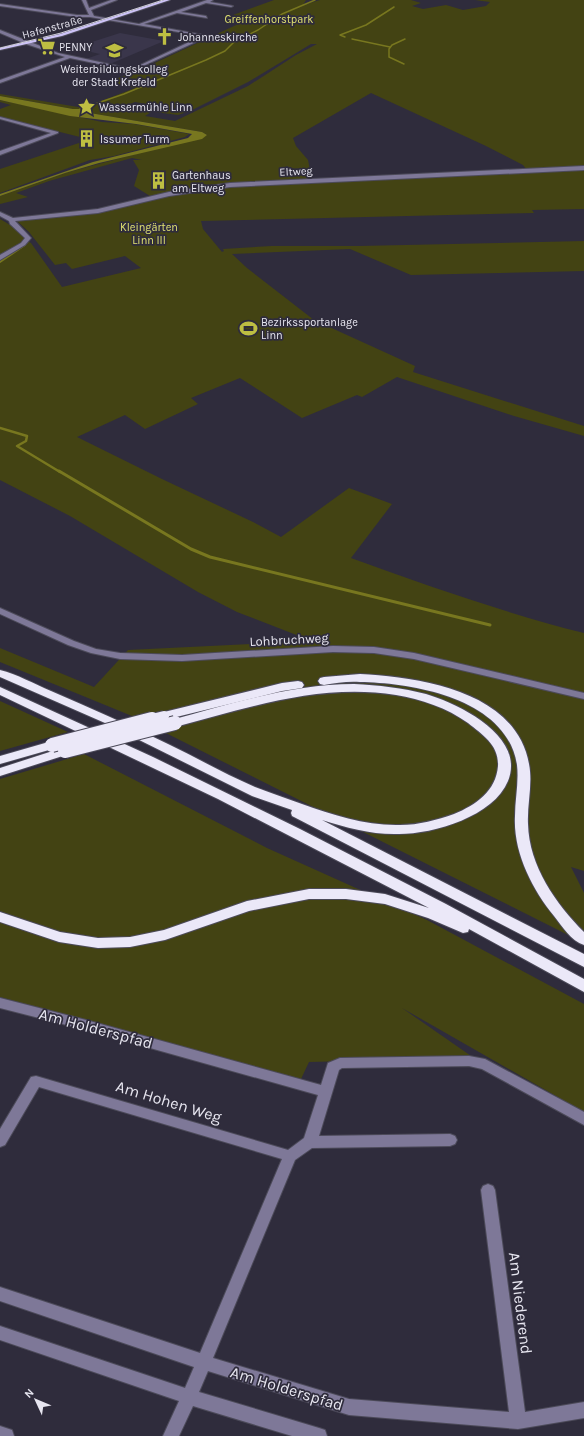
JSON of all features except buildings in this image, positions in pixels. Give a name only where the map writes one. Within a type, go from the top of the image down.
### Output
[{"type":"highway","points":[[0,673],[109,720],[251,790],[422,876],[584,961]]},
{"type":"highway","points":[[0,772],[169,719],[282,687],[358,678],[388,680],[436,688],[458,696],[484,709],[501,722],[515,740],[522,758],[524,779],[521,826],[529,865],[548,901],[584,940]]},
{"type":"highway","points":[[0,760],[52,745],[169,719],[286,695],[323,689],[354,687],[409,694],[456,710],[494,737],[502,752],[504,769],[500,786],[486,802],[469,814],[443,823],[401,830],[367,828],[320,814],[251,790]]},
{"type":"highway","points":[[0,691],[127,749],[408,889],[584,986]]},
{"type":"highway","points":[[0,918],[59,937],[98,943],[130,942],[165,935],[247,906],[309,894],[346,894],[385,899],[434,914],[552,968]]},
{"type":"main road","name":"Hafenstraße","points":[[0,45],[57,32],[156,0]]},
{"type":"main road","name":"Hafenstraße","points":[[0,49],[61,35],[168,0]]},
{"type":"street","points":[[84,0],[89,9],[90,16]]},
{"type":"street","points":[[89,9],[116,0]]},
{"type":"street","points":[[139,26],[211,0]]},
{"type":"street","points":[[206,2],[230,6]]},
{"type":"street","points":[[0,4],[100,18]]},
{"type":"street","points":[[176,12],[206,18]]},
{"type":"street","name":"Hafenstraße","points":[[100,18],[108,20]]},
{"type":"street","points":[[0,31],[55,54],[126,69],[136,69],[207,36],[108,20]]},
{"type":"street","points":[[0,82],[69,57]]},
{"type":"street","points":[[0,118],[56,133],[0,153]]},
{"type":"street","name":"Eltweg","points":[[12,220],[98,211],[169,194],[230,185],[584,168]]},
{"type":"street","points":[[0,214],[12,220],[12,223],[28,238],[23,244],[0,258]]},
{"type":"street","name":"Lohbruchweg","points":[[0,612],[70,643],[94,651],[120,656],[182,658],[333,649],[374,650],[414,656],[584,696]]},
{"type":"street","name":"Am Holderspfad","points":[[0,1003],[86,1025],[326,1092]]},
{"type":"street","points":[[310,1142],[333,1067],[340,1064],[469,1061],[485,1064],[584,1119]]},
{"type":"street","name":"Am Hohen Weg","points":[[0,1141],[36,1081],[290,1156]]},
{"type":"street","points":[[170,1436],[189,1397],[290,1156],[310,1142],[450,1140]]},
{"type":"street","name":"Am Niederend","points":[[488,1190],[518,1421]]},
{"type":"street","name":"Am Holderspfad","points":[[0,1294],[203,1362],[349,1407],[518,1421],[584,1410]]},
{"type":"street","points":[[0,1333],[189,1397],[319,1436]]},
{"type":"street","points":[[0,1434],[6,1436]]},
{"type":"shaded area","name":"Weiterbildungskolleg der Stadt Krefeld","points":[[120,33],[164,41],[110,64],[86,59],[100,54],[73,48]]},
{"type":"shaded area","points":[[0,96],[80,109],[84,112],[202,132],[207,135],[202,139],[99,163],[65,173],[0,196],[0,194],[93,162],[188,138],[192,134],[136,124],[70,116],[0,100]]},
{"type":"green space","name":"Greiffenhorstpark","points":[[274,0],[306,0],[303,5],[320,0],[411,0],[421,3],[412,6],[423,9],[446,5],[463,10],[486,6],[490,2],[475,0],[584,0],[584,167],[527,170],[523,165],[486,146],[371,93],[293,138],[296,146],[308,160],[312,180],[188,190],[150,196],[134,186],[139,170],[133,160],[142,160],[132,158],[49,181],[16,193],[28,197],[0,204],[0,196],[65,173],[207,135],[202,132],[84,112],[80,109],[0,96],[0,94],[83,108],[135,88],[108,82],[146,67],[249,19],[233,15]],"holes":[[[311,44],[317,44],[296,55],[248,86],[175,121],[145,116],[153,111],[126,107],[115,110],[135,102],[164,107],[155,112],[178,115],[190,111],[248,82]]]},
{"type":"green space","points":[[0,100],[102,122],[134,124],[189,134],[185,137],[114,156],[90,160],[0,193],[0,169],[91,139],[0,117],[0,109],[11,105],[0,102]]},
{"type":"green space","name":"Kleingärten Linn III","points":[[584,169],[584,209],[532,210],[534,213],[201,221],[203,229],[222,252],[224,251],[223,249],[272,246],[359,246],[584,241],[584,271],[411,275],[350,249],[232,254],[247,268],[314,320],[415,366],[413,372],[584,426],[584,436],[514,416],[397,377],[362,397],[357,395],[302,418],[240,378],[191,398],[198,404],[145,429],[125,415],[77,437],[281,537],[349,488],[392,504],[351,558],[409,579],[525,617],[584,633],[584,871],[571,867],[584,893],[584,943],[132,716],[0,662],[0,648],[94,687],[128,650],[312,641],[237,612],[198,592],[70,516],[0,480],[0,219],[15,228],[26,240],[31,243],[62,287],[141,268],[125,256],[72,269],[66,263],[55,265],[29,232],[17,221],[98,213],[171,195],[212,188]]},
{"type":"green space","points":[[0,701],[68,732],[0,751]]},
{"type":"green space","points":[[84,754],[267,848],[427,920],[584,1004],[584,1112],[402,1008],[474,1058],[309,1062],[301,1079],[0,997],[0,779]]},
{"type":"waterway","points":[[80,109],[124,94],[206,60],[225,51],[234,42],[258,30],[282,14],[315,0]]},
{"type":"waterway","points":[[345,37],[340,35],[366,25],[394,7]]},
{"type":"waterway","points":[[352,39],[390,47]]},
{"type":"waterway","points":[[404,64],[389,57],[389,49],[392,45],[405,39]]},
{"type":"waterway","points":[[0,262],[25,245]]},
{"type":"waterway","points":[[0,428],[27,436],[26,441],[17,446],[60,472]]},
{"type":"waterway","points":[[59,471],[191,549],[210,557],[490,625]]},
{"type":"tram line","points":[[0,48],[61,33],[163,0]]},
{"type":"place","name":"Johanneskirche","points":[[165,37]]},
{"type":"place","name":"PENNY","points":[[46,47]]},
{"type":"place","name":"Weiterbildungskolleg der Stadt Krefeld","points":[[114,51]]},
{"type":"place","name":"Wassermühle Linn","points":[[86,107]]},
{"type":"place","name":"Issumer Turm","points":[[87,139]]},
{"type":"place","name":"Gartenhaus am Eltweg","points":[[159,181]]},
{"type":"place","name":"Bezirkssportanlage Linn","points":[[248,328]]}]
